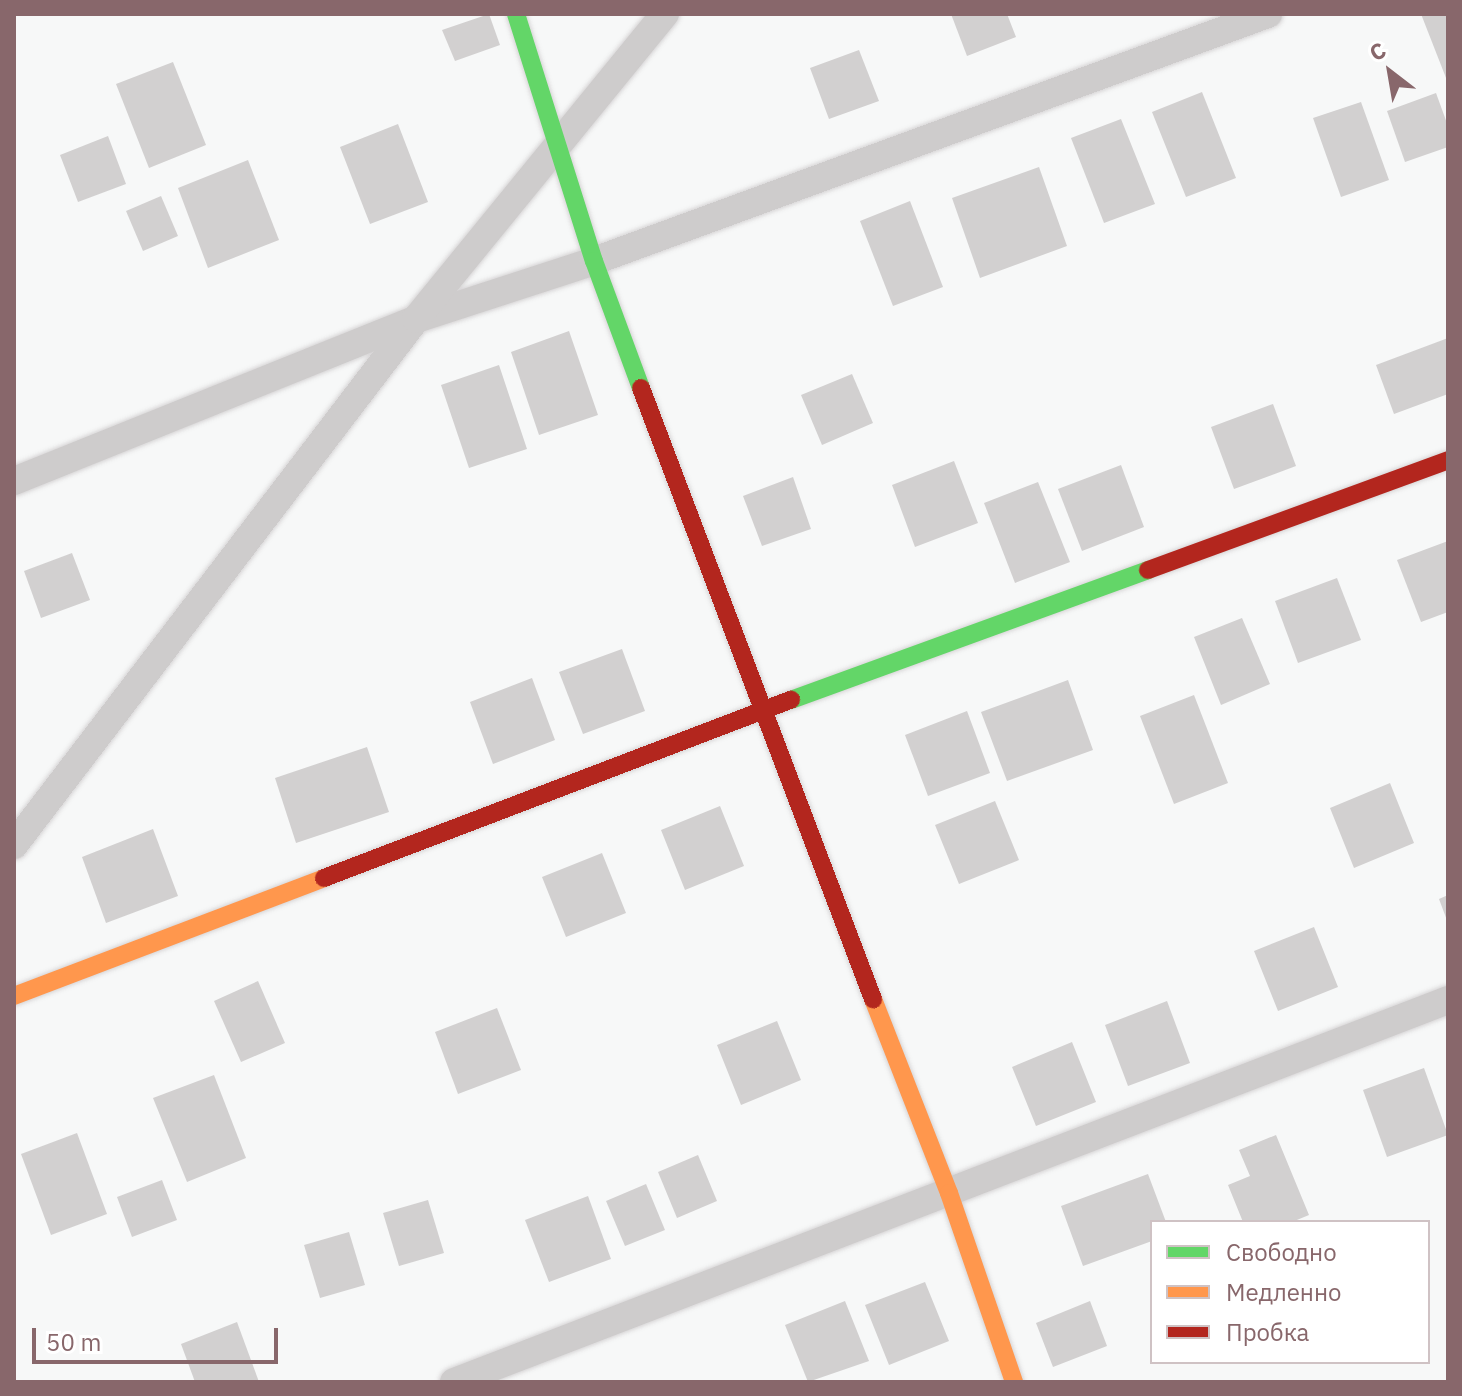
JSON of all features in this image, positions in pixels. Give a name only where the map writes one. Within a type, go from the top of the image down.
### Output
[{"type":"street","points":[[516,14],[594,261],[761,711],[949,1193],[1014,1382]]},
{"type":"street","points":[[14,845],[416,319],[665,14]]},
{"type":"street","points":[[14,481],[416,319],[594,261],[1268,14]]},
{"type":"street","points":[[14,996],[761,711],[1448,460]]},
{"type":"street","points":[[454,1382],[1448,1000]]},
{"type":"building","points":[[489,14],[500,45],[455,61],[442,30]]},
{"type":"building","points":[[951,14],[1007,14],[1016,37],[967,56]]},
{"type":"building","points":[[1421,14],[1448,14],[1448,83]]},
{"type":"building","points":[[859,50],[879,101],[829,119],[810,68]]},
{"type":"building","points":[[173,62],[206,145],[149,168],[116,84]]},
{"type":"building","points":[[1202,92],[1236,178],[1186,197],[1152,112]]},
{"type":"building","points":[[1436,93],[1448,126],[1448,147],[1405,162],[1387,111]]},
{"type":"building","points":[[1361,102],[1389,180],[1341,197],[1313,118]]},
{"type":"building","points":[[1121,119],[1155,204],[1104,223],[1071,138]]},
{"type":"building","points":[[398,124],[428,202],[370,224],[340,147]]},
{"type":"building","points":[[108,136],[126,184],[78,202],[60,155]]},
{"type":"building","points":[[248,160],[279,240],[208,268],[178,188]]},
{"type":"building","points":[[1039,167],[1067,246],[980,278],[952,198]]},
{"type":"building","points":[[161,196],[178,236],[143,251],[126,211]]},
{"type":"building","points":[[910,201],[943,287],[893,306],[860,221]]},
{"type":"building","points":[[569,331],[598,415],[539,435],[511,352]]},
{"type":"building","points":[[1448,338],[1448,394],[1394,414],[1376,365]]},
{"type":"building","points":[[499,365],[527,449],[469,468],[441,385]]},
{"type":"building","points":[[852,374],[873,423],[822,445],[801,395]]},
{"type":"building","points":[[1273,404],[1296,466],[1234,489],[1211,427]]},
{"type":"building","points":[[954,461],[978,523],[915,547],[892,485]]},
{"type":"building","points":[[1121,465],[1144,527],[1082,551],[1058,489]]},
{"type":"building","points":[[793,477],[811,529],[762,546],[743,496]]},
{"type":"building","points":[[1038,482],[1070,562],[1015,583],[984,503]]},
{"type":"building","points":[[1448,541],[1448,612],[1421,622],[1397,560]]},
{"type":"building","points":[[72,553],[90,600],[41,618],[24,571]]},
{"type":"building","points":[[1337,578],[1361,640],[1298,663],[1275,601]]},
{"type":"building","points":[[1242,618],[1270,684],[1221,705],[1194,637]]},
{"type":"building","points":[[622,649],[645,711],[583,734],[559,672]]},
{"type":"building","points":[[532,678],[555,740],[493,764],[470,702]]},
{"type":"building","points":[[1068,680],[1093,750],[1007,781],[981,712]]},
{"type":"building","points":[[1194,695],[1228,783],[1174,804],[1140,716]]},
{"type":"building","points":[[967,711],[990,773],[928,796],[905,735]]},
{"type":"building","points":[[367,747],[389,812],[296,843],[275,778]]},
{"type":"building","points":[[1390,783],[1414,843],[1354,868],[1330,808]]},
{"type":"building","points":[[995,801],[1019,860],[959,884],[935,825]]},
{"type":"building","points":[[720,806],[744,866],[685,890],[661,830]]},
{"type":"building","points":[[153,829],[178,896],[106,923],[82,857]]},
{"type":"building","points":[[602,853],[626,913],[566,937],[542,877]]},
{"type":"building","points":[[1448,895],[1448,923],[1439,899]]},
{"type":"building","points":[[1314,927],[1338,987],[1278,1011],[1254,951]]},
{"type":"building","points":[[258,981],[285,1043],[241,1062],[214,1001]]},
{"type":"building","points":[[1167,1001],[1190,1063],[1128,1086],[1105,1025]]},
{"type":"building","points":[[497,1008],[521,1070],[458,1094],[435,1032]]},
{"type":"building","points":[[777,1021],[801,1080],[741,1105],[717,1045]]},
{"type":"building","points":[[1072,1042],[1096,1102],[1036,1126],[1012,1067]]},
{"type":"building","points":[[1424,1068],[1448,1135],[1387,1157],[1363,1090]]},
{"type":"building","points":[[214,1075],[246,1158],[187,1182],[153,1098]]},
{"type":"building","points":[[77,1133],[107,1214],[51,1235],[21,1154]]},
{"type":"building","points":[[1276,1135],[1309,1215],[1297,1220],[1242,1220],[1228,1185],[1250,1176],[1239,1150]]},
{"type":"building","points":[[698,1155],[717,1201],[677,1218],[658,1172]]},
{"type":"building","points":[[1148,1174],[1165,1220],[1150,1220],[1150,1242],[1083,1266],[1061,1206]]},
{"type":"building","points":[[162,1180],[177,1220],[132,1237],[117,1197]]},
{"type":"building","points":[[646,1184],[665,1230],[625,1246],[606,1201]]},
{"type":"building","points":[[588,1196],[611,1259],[549,1282],[525,1220]]},
{"type":"building","points":[[428,1200],[444,1253],[399,1266],[383,1213]]},
{"type":"building","points":[[349,1232],[365,1285],[320,1298],[304,1245]]},
{"type":"building","points":[[925,1282],[949,1341],[889,1365],[865,1305]]},
{"type":"building","points":[[845,1301],[869,1361],[808,1382],[785,1325]]},
{"type":"building","points":[[1090,1301],[1107,1346],[1053,1367],[1036,1323]]},
{"type":"building","points":[[237,1322],[259,1382],[195,1382],[181,1344]]},
{"type":"traffic: fast","points":[[516,14],[594,261],[641,388]]},
{"type":"traffic: fast","points":[[791,700],[1148,570]]},
{"type":"traffic: slow","points":[[14,996],[324,878]]},
{"type":"traffic: slow","points":[[873,999],[949,1193],[1014,1382]]},
{"type":"traffic: jam","points":[[641,388],[873,999]]},
{"type":"traffic: jam","points":[[1148,570],[1448,460]]},
{"type":"traffic: jam","points":[[324,878],[791,700]]}]
